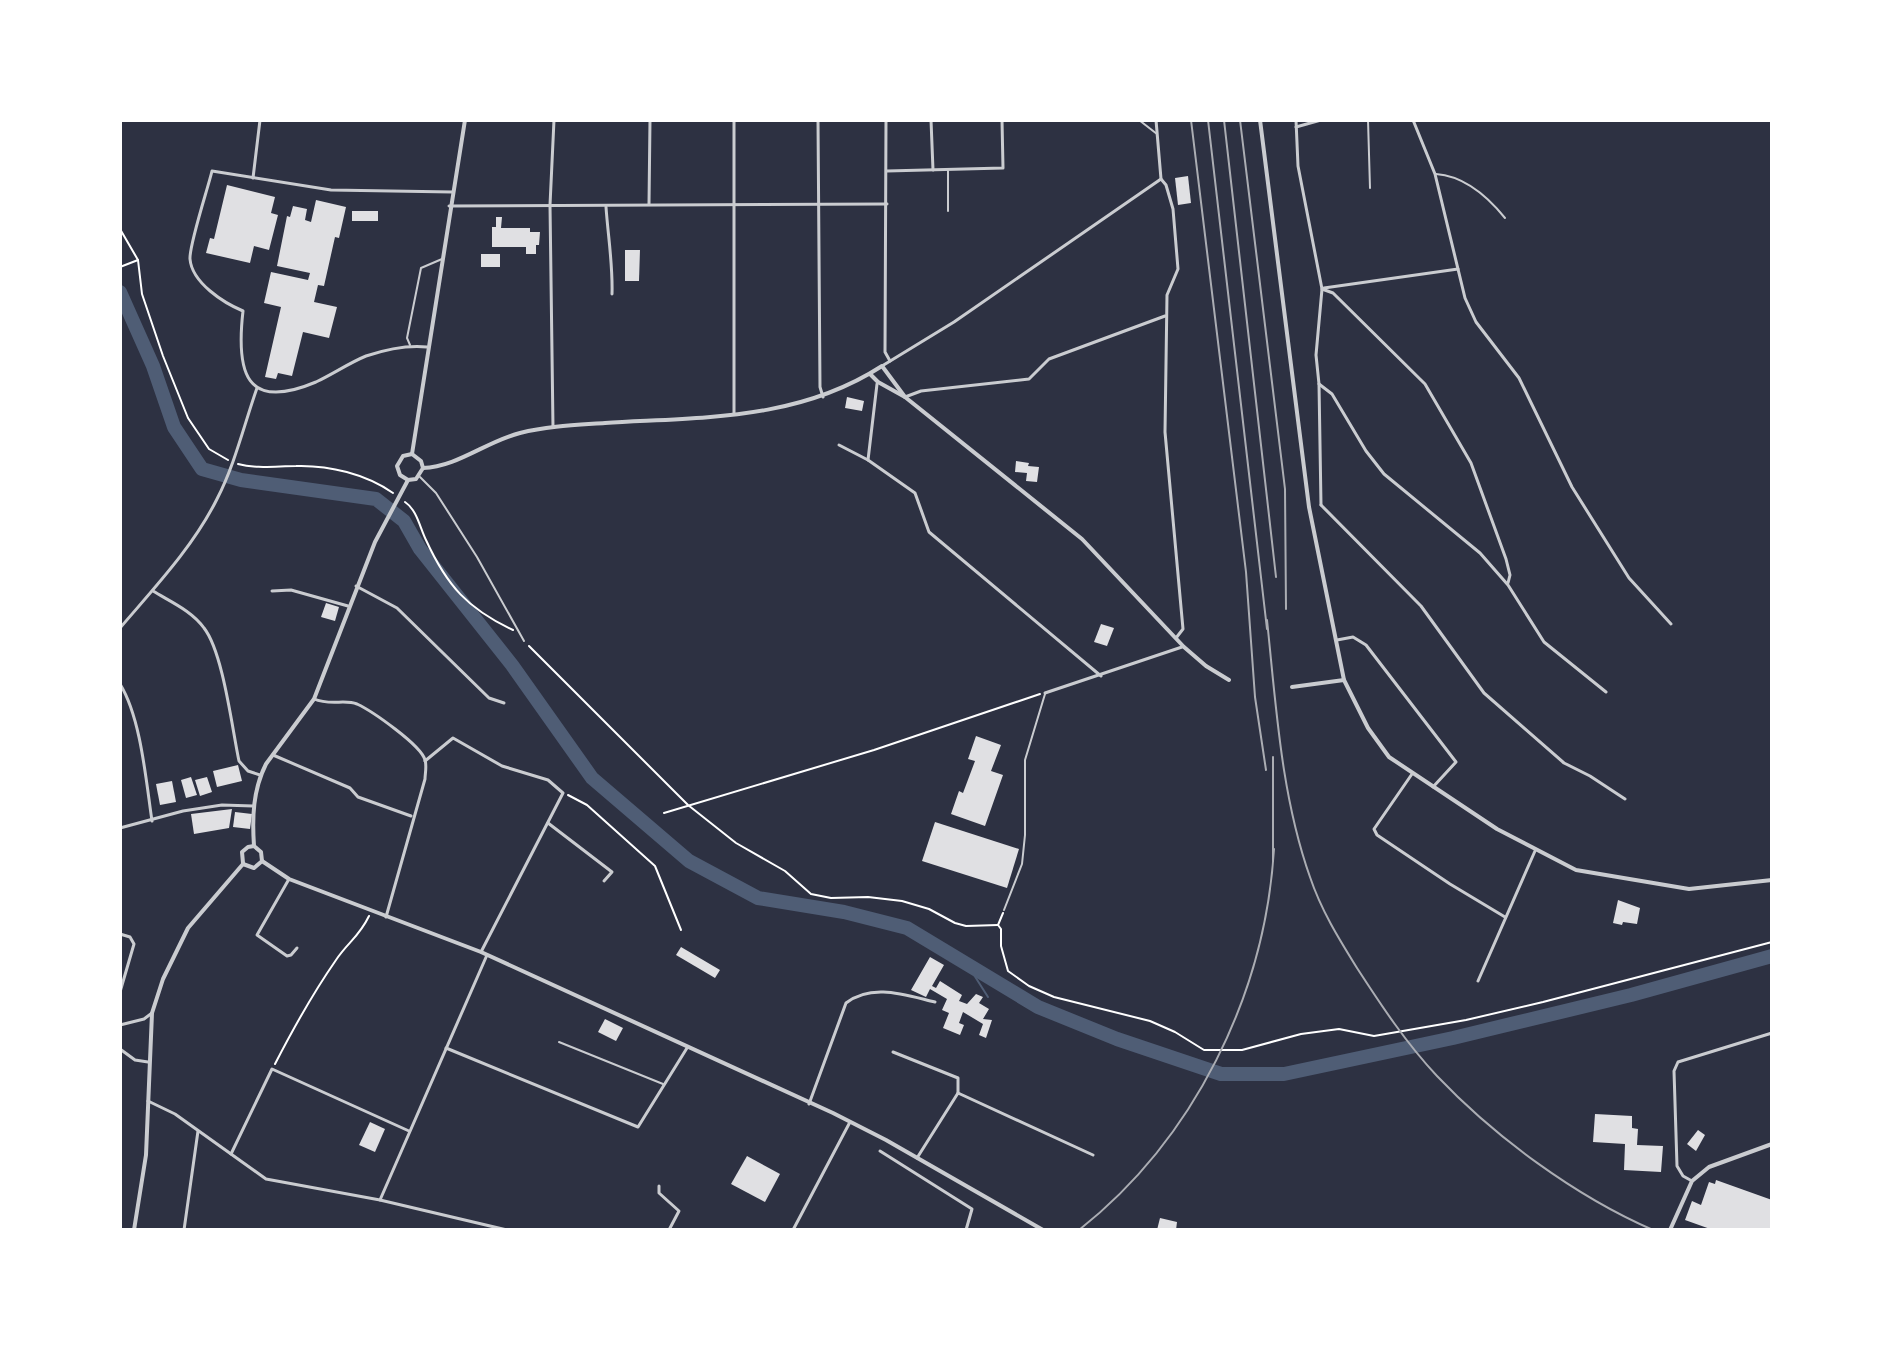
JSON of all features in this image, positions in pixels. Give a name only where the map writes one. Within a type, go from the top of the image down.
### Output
[{"type":"street","points":[[253,178],[260,120]]},
{"type":"street","points":[[412,454],[465,120]]},
{"type":"street","points":[[553,427],[550,205],[554,120]]},
{"type":"street","points":[[649,205],[650,120]]},
{"type":"street","points":[[734,120],[734,414]]},
{"type":"street","points":[[818,120],[820,387],[823,397]]},
{"type":"street","points":[[886,120],[885,352],[890,361]]},
{"type":"street","points":[[931,120],[933,170]]},
{"type":"street","points":[[887,171],[1003,168],[1002,120]]},
{"type":"street","points":[[1260,120],[1309,507],[1344,680],[1354,704],[1379,746],[1412,774],[1535,851],[1576,870],[1689,889],[1772,880]]},
{"type":"street","points":[[1296,120],[1298,166],[1322,289],[1316,355],[1321,505],[1421,606],[1484,693],[1564,763],[1625,799]]},
{"type":"street","points":[[1296,127],[1321,120]]},
{"type":"street","points":[[1413,120],[1435,174],[1465,298],[1476,322],[1519,378],[1572,487],[1629,578],[1671,624]]},
{"type":"street","points":[[1155,121],[1161,179],[1166,185],[1173,209],[1178,269],[1167,295],[1165,316],[1165,432],[1183,629],[1176,638]]},
{"type":"street","points":[[427,347],[410,346],[366,356],[293,390],[257,388],[247,379],[241,359],[243,311],[224,303],[196,274],[190,258],[212,171],[331,190],[452,192]]},
{"type":"street","points":[[423,468],[435,468],[520,433],[553,427],[781,409],[823,397],[870,374],[954,322],[1161,179]]},
{"type":"street","points":[[449,206],[887,204]]},
{"type":"street","points":[[606,206],[609,251],[613,263],[612,294]]},
{"type":"street","points":[[1322,289],[1458,269]]},
{"type":"street","points":[[1322,289],[1333,293],[1425,384],[1471,463],[1506,559],[1510,575],[1508,585]]},
{"type":"street","points":[[905,397],[921,391],[1029,379],[1049,359],[1165,316]]},
{"type":"street","points":[[882,366],[905,397]]},
{"type":"street","points":[[870,374],[905,397],[1082,539],[1184,647],[1229,680]]},
{"type":"street","points":[[868,460],[878,382]]},
{"type":"street","points":[[1319,384],[1332,394],[1366,451],[1384,474],[1480,553],[1508,585],[1544,642],[1606,692]]},
{"type":"street","points":[[120,628],[171,569],[219,494],[257,388]]},
{"type":"street","points":[[839,445],[868,460],[915,493],[929,532],[1101,676]]},
{"type":"street","points":[[412,454],[421,461],[423,468],[420,476],[408,480],[383,528],[356,586],[314,699],[260,775],[254,806],[254,846],[261,852],[262,861],[289,879],[481,952],[850,1122],[1043,1230]]},
{"type":"street","points":[[408,480],[400,475],[397,466],[403,456],[412,454]]},
{"type":"street","points":[[1309,507],[1321,505]]},
{"type":"street","points":[[356,586],[397,608],[489,698],[504,703]]},
{"type":"street","points":[[152,590],[190,613],[205,629],[217,662],[239,761],[248,771],[260,775]]},
{"type":"street","points":[[272,591],[291,590],[348,606]]},
{"type":"street","points":[[1337,640],[1353,637],[1366,645],[1456,762],[1433,787]]},
{"type":"street","points":[[1045,693],[1184,647]]},
{"type":"street","points":[[1292,687],[1344,680]]},
{"type":"street","points":[[120,684],[127,695],[142,757],[152,821]]},
{"type":"street","points":[[314,699],[325,704],[358,705],[396,730],[422,753],[425,761],[425,779],[386,917]]},
{"type":"street","points":[[425,761],[453,738],[502,766],[548,780],[563,793],[481,952]]},
{"type":"street","points":[[273,755],[350,788],[358,797],[413,817]]},
{"type":"street","points":[[1412,774],[1374,829],[1377,835],[1505,917]]},
{"type":"street","points":[[120,828],[207,807],[254,806]]},
{"type":"street","points":[[548,822],[612,872],[604,881]]},
{"type":"street","points":[[134,1230],[146,1155],[152,1013],[163,979],[188,928],[243,864],[242,852],[254,846]]},
{"type":"street","points":[[1478,981],[1535,851]]},
{"type":"street","points":[[243,864],[254,868],[262,861]]},
{"type":"street","points":[[289,879],[257,935],[287,956],[297,948]]},
{"type":"street","points":[[120,934],[130,937],[134,944],[120,992]]},
{"type":"street","points":[[380,1200],[487,955]]},
{"type":"street","points":[[809,1104],[846,1003],[865,993],[887,991],[935,1002]]},
{"type":"street","points":[[120,1025],[144,1019],[152,1013]]},
{"type":"street","points":[[1692,1181],[1683,1176],[1677,1166],[1674,1071],[1678,1062],[1772,1033]]},
{"type":"street","points":[[446,1048],[638,1127],[688,1047]]},
{"type":"street","points":[[120,1049],[135,1060],[151,1062]]},
{"type":"street","points":[[893,1052],[958,1078],[958,1093],[917,1158]]},
{"type":"street","points":[[231,1154],[272,1069],[410,1131]]},
{"type":"street","points":[[958,1093],[1093,1155]]},
{"type":"street","points":[[148,1101],[175,1114],[266,1179],[380,1200],[507,1230]]},
{"type":"street","points":[[793,1230],[850,1122]]},
{"type":"street","points":[[184,1230],[198,1131]]},
{"type":"street","points":[[1670,1230],[1692,1181],[1709,1167],[1772,1144]]},
{"type":"street","points":[[880,1151],[972,1209],[966,1230]]},
{"type":"street","points":[[659,1186],[659,1193],[679,1211],[669,1230]]},
{"type":"lane","points":[[1139,120],[1158,135]]},
{"type":"lane","points":[[1368,120],[1370,188]]},
{"type":"lane","points":[[948,169],[948,211]]},
{"type":"lane","points":[[1435,174],[1463,181],[1505,218]]},
{"type":"lane","points":[[410,346],[407,338],[421,268],[442,258]]},
{"type":"lane","points":[[420,476],[453,519],[524,641]]},
{"type":"lane","points":[[1004,910],[1022,864],[1025,760],[1045,693]]},
{"type":"lane","points":[[559,1042],[664,1084]]},
{"type":"path","points":[[120,229],[138,260],[142,294],[188,418],[209,449],[232,464],[248,467],[301,465],[353,473],[383,486],[411,506],[428,544],[455,589],[470,606],[514,631]]},
{"type":"path","points":[[120,267],[138,260]]},
{"type":"path","points":[[524,641],[688,805],[736,843],[785,871],[811,894],[831,898],[868,897],[902,901],[966,926],[998,925]]},
{"type":"path","points":[[664,813],[874,750],[1045,693]]},
{"type":"path","points":[[563,793],[587,805],[655,866],[681,930]]},
{"type":"path","points":[[998,925],[1004,910]]},
{"type":"path","points":[[272,1069],[335,962],[349,943],[360,936],[371,911]]},
{"type":"path","points":[[998,925],[1008,971],[1029,986],[1054,997],[1150,1021],[1204,1050],[1242,1050],[1301,1034],[1339,1029],[1374,1036],[1466,1020],[1772,942]]},
{"type":"building","points":[[1188,176],[1191,203],[1178,205],[1175,178]]},
{"type":"building","points":[[227,185],[275,197],[271,213],[278,215],[269,250],[254,246],[250,263],[206,253],[210,238],[214,239]]},
{"type":"building","points":[[316,200],[346,207],[339,238],[335,237],[324,286],[318,285],[314,302],[337,307],[329,338],[303,332],[292,376],[278,373],[276,379],[265,377],[281,307],[264,303],[271,272],[308,280],[310,273],[277,266],[287,216],[290,217],[293,206],[307,209],[305,220],[311,222]]},
{"type":"building","points":[[352,211],[378,211],[378,221],[352,221]]},
{"type":"building","points":[[496,217],[502,217],[501,228],[530,228],[530,232],[540,232],[536,254],[526,254],[526,247],[492,247],[492,227],[496,227]]},
{"type":"building","points":[[625,250],[640,250],[639,281],[625,281]]},
{"type":"building","points":[[481,254],[500,254],[500,267],[481,267]]},
{"type":"building","points":[[847,397],[864,401],[862,411],[845,408]]},
{"type":"building","points":[[1016,461],[1039,467],[1037,482],[1026,481],[1027,473],[1015,472]]},
{"type":"building","points":[[326,603],[339,607],[335,621],[321,617]]},
{"type":"building","points":[[1101,624],[1114,628],[1107,646],[1094,642]]},
{"type":"building","points":[[976,736],[1001,745],[991,771],[1003,775],[985,826],[951,814],[975,761],[968,759]]},
{"type":"building","points":[[238,765],[242,781],[217,787],[213,771]]},
{"type":"building","points":[[191,777],[197,795],[186,798],[181,780]]},
{"type":"building","points":[[207,777],[212,792],[200,796],[195,780]]},
{"type":"building","points":[[172,781],[176,802],[160,805],[156,784]]},
{"type":"building","points":[[232,809],[229,828],[194,834],[191,814]]},
{"type":"building","points":[[235,812],[252,814],[250,829],[233,827]]},
{"type":"building","points":[[935,822],[1019,849],[1007,888],[922,861]]},
{"type":"building","points":[[1618,900],[1640,908],[1637,924],[1613,923]]},
{"type":"building","points":[[681,947],[720,970],[715,978],[676,955]]},
{"type":"building","points":[[930,957],[944,965],[932,986],[936,988],[940,981],[962,995],[959,1001],[967,1004],[976,994],[983,997],[979,1003],[989,1009],[983,1019],[992,1020],[986,1038],[979,1035],[983,1024],[963,1012],[959,1023],[964,1025],[960,1035],[943,1028],[949,1013],[942,1010],[947,999],[930,989],[926,997],[911,990]]},
{"type":"building","points":[[605,1019],[623,1028],[616,1041],[598,1032]]},
{"type":"building","points":[[1595,1114],[1632,1116],[1632,1128],[1638,1129],[1637,1145],[1663,1146],[1661,1172],[1624,1170],[1625,1144],[1593,1142]]},
{"type":"building","points":[[370,1122],[385,1129],[375,1152],[359,1145]]},
{"type":"building","points":[[1698,1130],[1705,1135],[1696,1151],[1687,1144]]},
{"type":"building","points":[[747,1156],[780,1174],[765,1202],[731,1184]]},
{"type":"building","points":[[1716,1180],[1772,1200],[1772,1230],[1713,1230],[1685,1220],[1692,1201],[1701,1205],[1709,1182],[1715,1184]]},
{"type":"building","points":[[1160,1218],[1177,1222],[1176,1230],[1157,1230]]},
{"type":"waterway","points":[[120,292],[153,366],[174,427],[202,469],[241,480],[376,499],[404,521],[420,549],[512,665],[592,778],[689,861],[758,898],[844,912],[907,928],[1038,1007],[1117,1039],[1221,1074],[1284,1074],[1453,1038],[1631,995],[1772,956]]},
{"type":"waterway","points":[[967,964],[988,997]]},
{"type":"railway","points":[[1191,120],[1246,572],[1255,697],[1266,770]]},
{"type":"railway","points":[[1208,120],[1267,629]]},
{"type":"railway","points":[[1224,120],[1276,577]]},
{"type":"railway","points":[[1240,120],[1285,489],[1286,609]]},
{"type":"railway","points":[[1267,620],[1281,750],[1300,846],[1319,901],[1357,968],[1415,1050],[1484,1121],[1566,1182],[1653,1230]]},
{"type":"railway","points":[[1273,757],[1273,861]]},
{"type":"railway","points":[[1079,1230],[1120,1193],[1157,1153],[1189,1108],[1216,1060],[1239,1010],[1256,957],[1268,904],[1274,849]]}]
